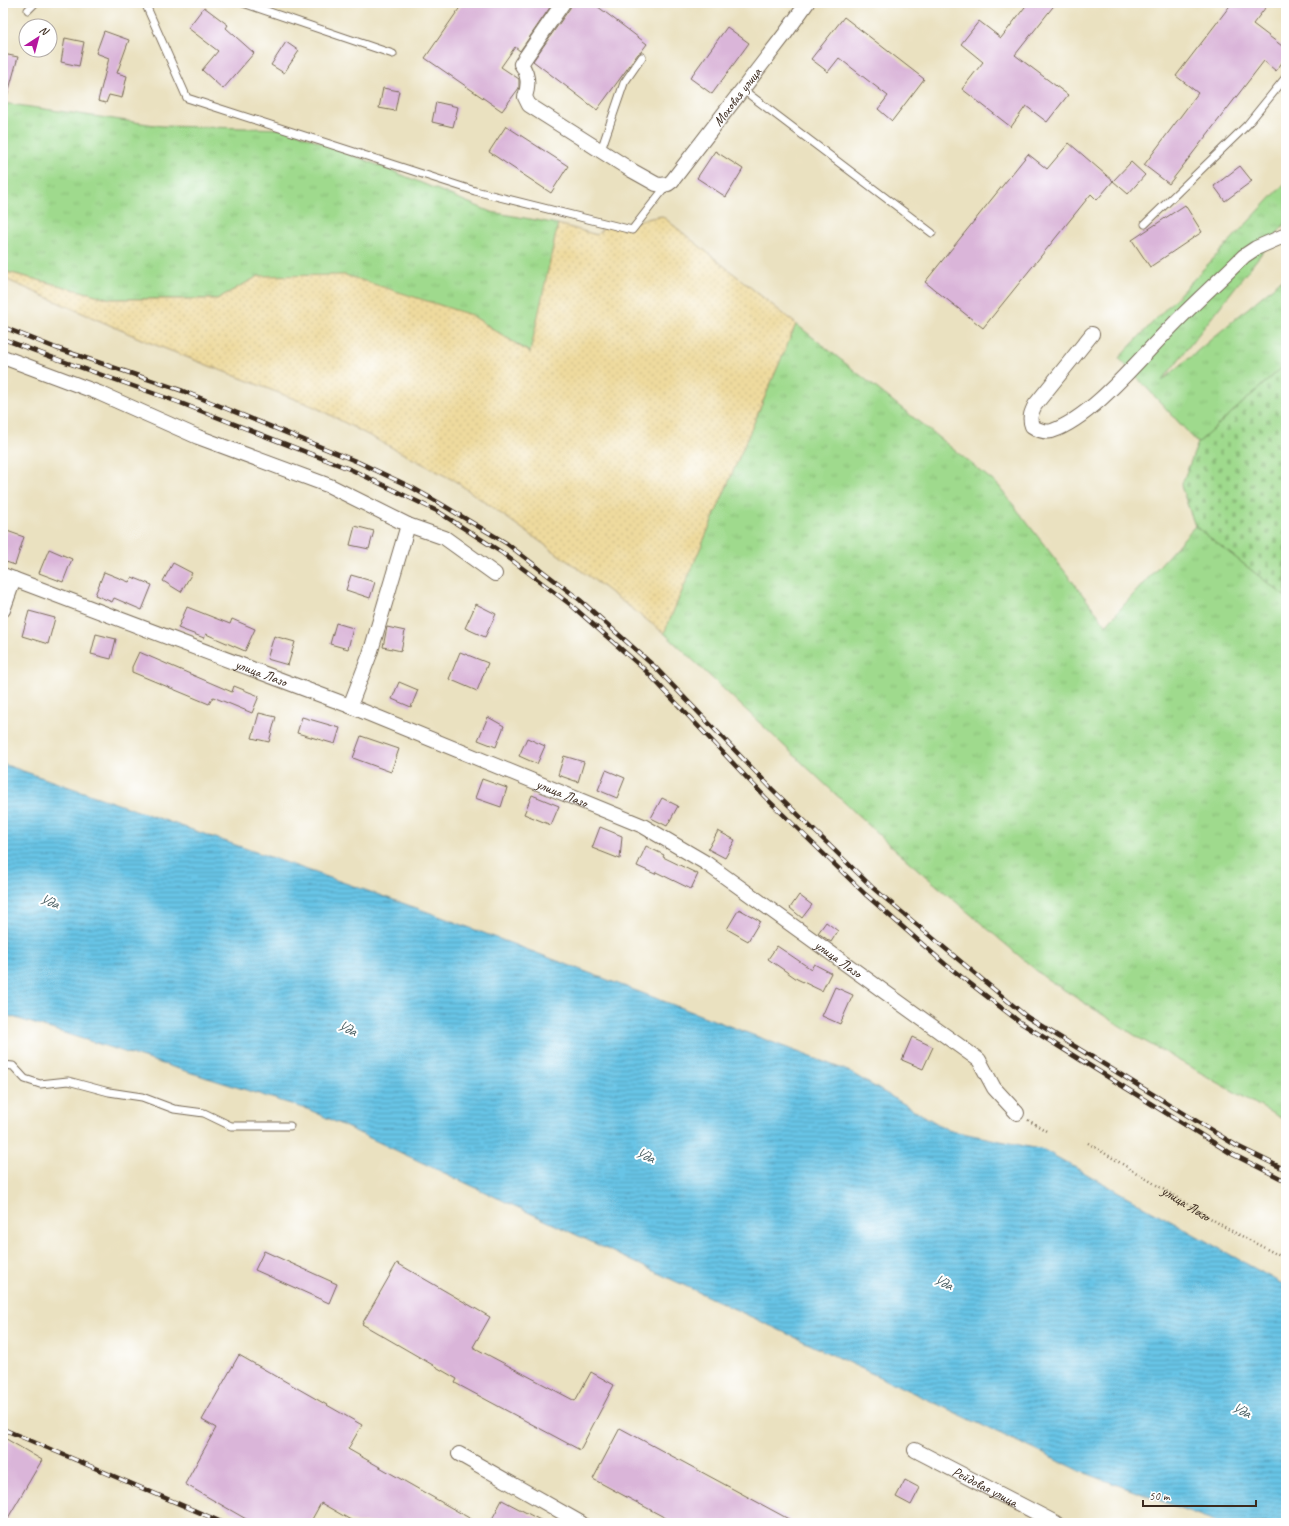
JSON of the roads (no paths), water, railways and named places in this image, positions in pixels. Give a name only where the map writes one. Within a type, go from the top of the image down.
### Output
[{"type":"street","points":[[563,3],[521,64],[526,71],[528,87],[525,97],[529,105],[656,184],[661,186],[668,184]]},
{"type":"street","name":"Моховая улица","points":[[668,184],[742,89],[801,4]]},
{"type":"street","points":[[1092,334],[1035,405],[1031,413],[1030,420],[1032,426],[1040,431],[1050,431],[1074,420],[1106,394],[1171,326],[1244,256],[1256,248],[1286,235]]},
{"type":"street","points":[[3,357],[99,393],[198,437],[330,486],[408,525],[445,538],[494,574]]},
{"type":"street","points":[[350,706],[370,654],[408,525]]},
{"type":"street","points":[[3,610],[8,577]]},
{"type":"street","name":"улица Лазо","points":[[8,577],[350,706],[643,826],[706,863],[979,1060],[994,1088],[1017,1113]]},
{"type":"street","name":"Рейдовая улица","points":[[915,1450],[1056,1523]]},
{"type":"street","points":[[459,1454],[581,1523]]},
{"type":"lane","points":[[28,10],[35,3]]},
{"type":"lane","points":[[145,3],[187,98],[475,191],[632,230],[668,184]]},
{"type":"lane","points":[[243,3],[393,54]]},
{"type":"lane","points":[[600,150],[624,83],[642,57]]},
{"type":"lane","points":[[1145,224],[1248,125],[1286,77]]},
{"type":"lane","points":[[742,89],[932,233]]},
{"type":"lane","points":[[3,1065],[13,1066],[25,1079],[40,1084],[68,1081],[109,1092],[142,1097],[174,1109],[204,1113],[231,1126],[290,1126]]},
{"type":"water","name":"Уда","points":[[3,764],[428,912],[848,1071],[948,1130],[1044,1150],[1286,1286],[1286,1523],[1220,1523],[1080,1471],[310,1110],[3,1014]]},
{"type":"railway","points":[[3,327],[56,348],[183,391],[358,462],[411,487],[506,543],[580,600],[655,667],[772,789],[873,888],[1027,1017],[1237,1146],[1286,1170]]},
{"type":"railway","points":[[3,339],[178,402],[352,470],[437,511],[501,552],[571,605],[645,670],[765,797],[865,894],[945,964],[1021,1023],[1232,1154],[1286,1181]]},
{"type":"railway","points":[[3,1429],[224,1523]]}]
